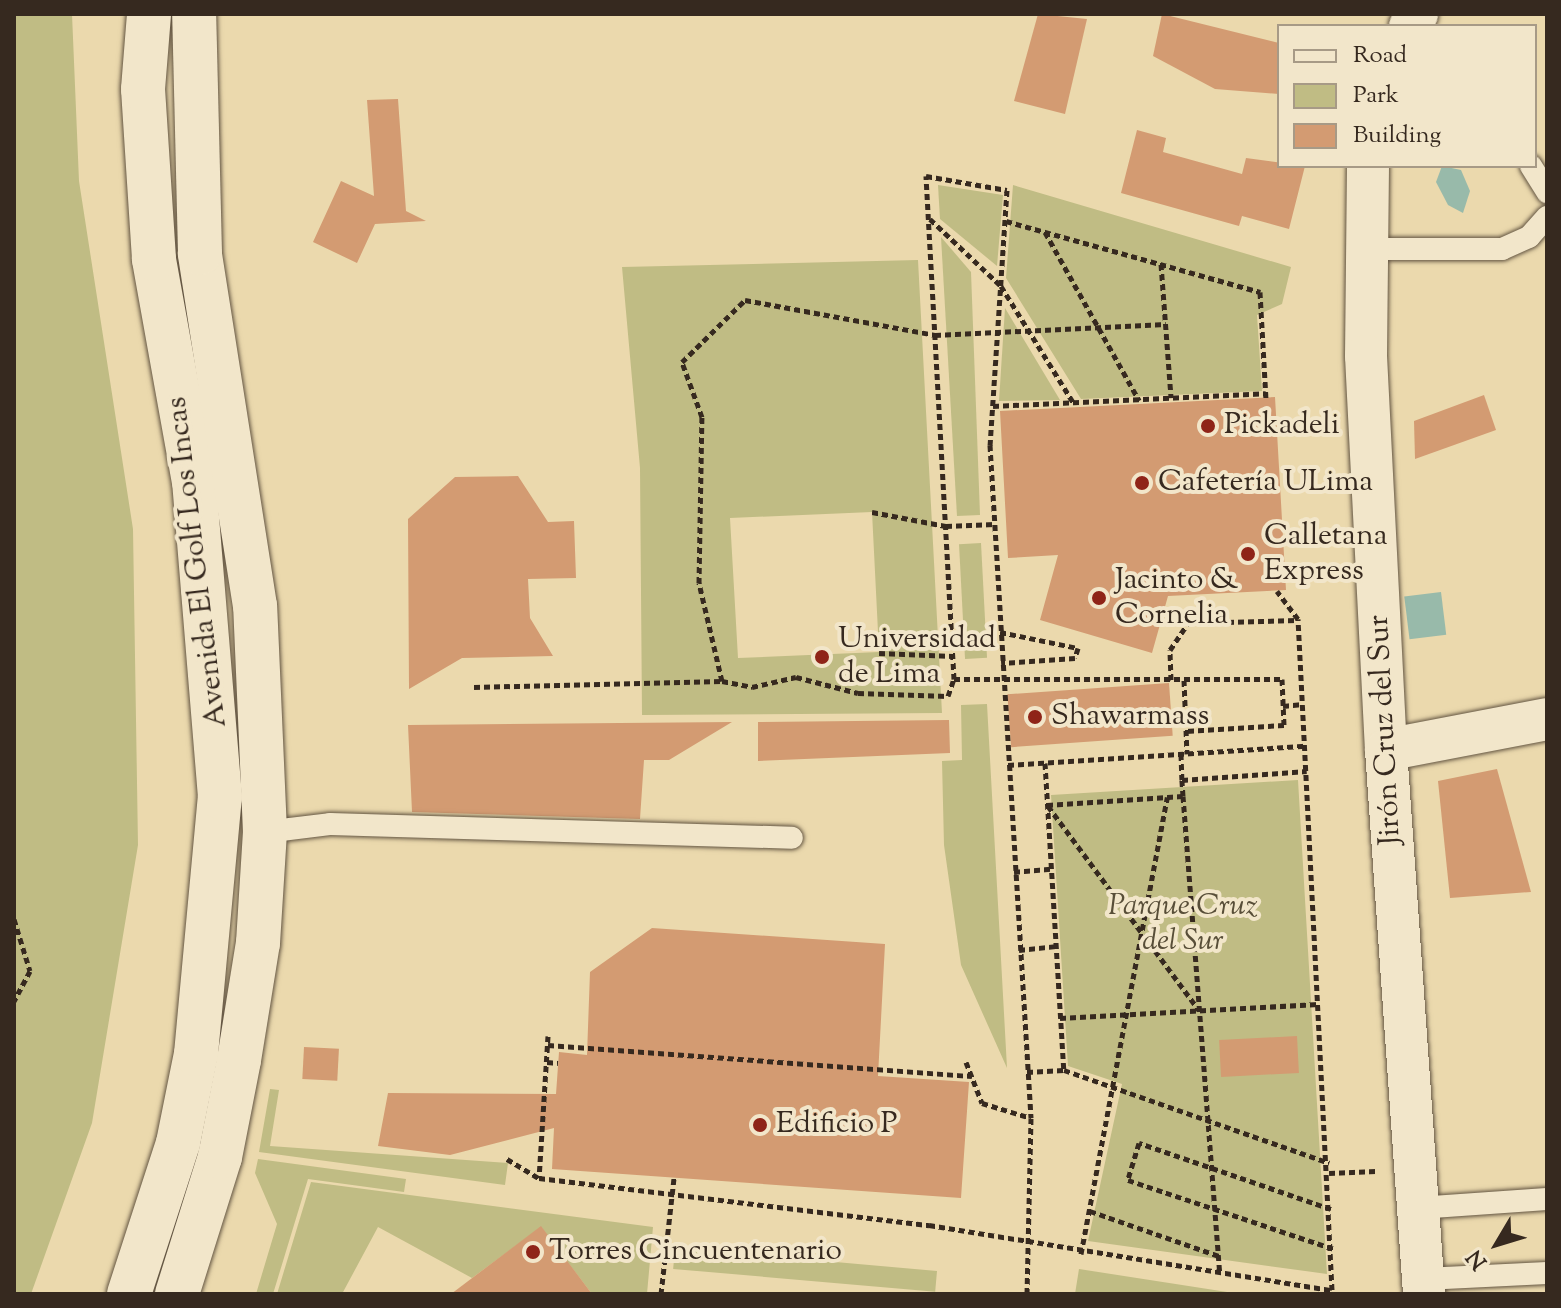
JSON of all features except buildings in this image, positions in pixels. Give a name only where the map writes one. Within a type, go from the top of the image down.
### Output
[{"type":"street","name":"Avenida El Golf Los Incas","points":[[129,1294],[178,1143],[196,1054],[220,797],[196,498],[154,259],[143,89],[149,14]]},
{"type":"street","name":"Avenida El Golf Los Incas","points":[[177,1294],[220,1157],[239,1060],[258,943],[265,832],[255,606],[200,253],[194,14]]},
{"type":"street","name":"Jirón Cruz del Sur","points":[[1368,168],[1365,249],[1386,750],[1424,1286]]},
{"type":"street","points":[[1386,750],[1547,719]]},
{"type":"lane","points":[[1532,168],[1547,192]]},
{"type":"lane","points":[[1365,249],[1502,249],[1529,237],[1547,217]]},
{"type":"lane","points":[[265,832],[330,824],[792,838]]},
{"type":"lane","points":[[1418,1208],[1547,1199]]},
{"type":"lane","points":[[1424,1286],[1547,1273]]},
{"type":"path","points":[[474,687],[722,681],[758,687],[796,677],[858,693],[948,696],[954,679],[926,176],[1007,190],[993,406],[995,524],[1001,663],[1031,1118],[1031,1245],[1027,1294]]},
{"type":"path","points":[[929,218],[1001,286],[1073,403]]},
{"type":"path","points":[[993,406],[1266,396],[1260,292],[1006,221]]},
{"type":"path","points":[[1044,231],[1139,400]]},
{"type":"path","points":[[1161,264],[1171,398]]},
{"type":"path","points":[[722,681],[699,583],[702,417],[684,354],[752,298],[935,335],[1166,324]]},
{"type":"path","points":[[872,512],[946,526],[995,524]]},
{"type":"path","points":[[507,1159],[539,1178],[929,1225],[1081,1254],[1332,1290],[1332,1209],[1298,619],[1277,591]]},
{"type":"path","points":[[1171,680],[1170,650],[1188,623],[1298,619]]},
{"type":"path","points":[[1000,632],[1078,648],[1075,658],[1001,663]]},
{"type":"path","points":[[879,653],[953,656]]},
{"type":"path","points":[[954,679],[1282,679],[1284,725],[1186,731]]},
{"type":"path","points":[[1184,680],[1186,731],[1182,780],[1220,1274]]},
{"type":"path","points":[[1283,706],[1303,704]]},
{"type":"path","points":[[1008,765],[1305,746]]},
{"type":"path","points":[[1045,763],[1064,1070]]},
{"type":"path","points":[[1182,780],[1307,771]]},
{"type":"path","points":[[1047,805],[1183,796]]},
{"type":"path","points":[[1081,1254],[1167,797]]},
{"type":"path","points":[[1047,805],[1200,1010]]},
{"type":"path","points":[[1014,872],[1051,869]]},
{"type":"path","points":[[14,919],[30,971],[14,1001]]},
{"type":"path","points":[[1019,950],[1056,946]]},
{"type":"path","points":[[1060,1018],[1319,1004]]},
{"type":"path","points":[[539,1178],[548,1036]]},
{"type":"path","points":[[548,1045],[972,1076]]},
{"type":"path","points":[[547,1062],[558,1063]]},
{"type":"path","points":[[966,1062],[982,1103],[1031,1118]]},
{"type":"path","points":[[1027,1072],[1064,1070],[1329,1163]]},
{"type":"path","points":[[1332,1209],[1139,1143],[1128,1180],[1334,1249]]},
{"type":"path","points":[[661,1294],[674,1178]]},
{"type":"path","points":[[1090,1211],[1219,1256]]},
{"type":"path","points":[[1306,1294],[1307,1286]]},
{"type":"green space","points":[[14,14],[72,14],[79,181],[133,529],[138,845],[92,1123],[31,1294],[14,1294]]},
{"type":"green space","points":[[938,185],[1003,195],[997,266],[940,219]]},
{"type":"green space","points":[[1013,185],[1291,267],[1282,304],[1257,315],[1262,391],[1081,399],[1006,278]]},
{"type":"green space","points":[[941,237],[971,272],[980,515],[957,516]]},
{"type":"green space","points":[[918,260],[942,713],[642,715],[640,468],[622,267]],"holes":[[[872,512],[879,652],[738,658],[730,518]]]},
{"type":"green space","points":[[1005,308],[1060,400],[999,401]]},
{"type":"green space","points":[[981,543],[987,658],[965,659],[959,544]]},
{"type":"green space","points":[[987,704],[1007,1068],[961,965],[944,845],[942,761],[962,760],[961,705]]},
{"type":"green space","name":"Parque Cruz del Sur","points":[[1298,780],[1327,1274],[1088,1241],[1122,1084],[1068,1066],[1051,795]]},
{"type":"green space","points":[[270,1089],[279,1090],[270,1146],[508,1163],[505,1185],[259,1152]]},
{"type":"green space","points":[[258,1159],[406,1179],[404,1192],[308,1179],[273,1294],[256,1294],[277,1224],[255,1173]]},
{"type":"green space","points":[[311,1182],[653,1227],[647,1294],[592,1294],[541,1227],[472,1278],[378,1227],[342,1294],[277,1294]]},
{"type":"green space","points":[[675,1248],[937,1271],[935,1292],[673,1269]]},
{"type":"green space","points":[[1079,1269],[1240,1294],[1075,1294]]},
{"type":"shaded area","points":[[1441,168],[1461,170],[1470,191],[1463,213],[1448,205],[1436,182]]},
{"type":"shaded area","points":[[1441,592],[1446,635],[1410,639],[1404,597]]},
{"type":"place","name":"Pickadeli","points":[[1208,426]]},
{"type":"place","name":"Cafetería ULima","points":[[1142,483]]},
{"type":"place","name":"Calletana Express","points":[[1248,554]]},
{"type":"place","name":"Jacinto & Cornelia","points":[[1099,598]]},
{"type":"place","name":"Universidad de Lima","points":[[822,657]]},
{"type":"place","name":"Shawarmass","points":[[1035,717]]},
{"type":"place","name":"Edificio P","points":[[760,1125]]},
{"type":"place","name":"Torres Cincuentenario","points":[[533,1252]]}]
